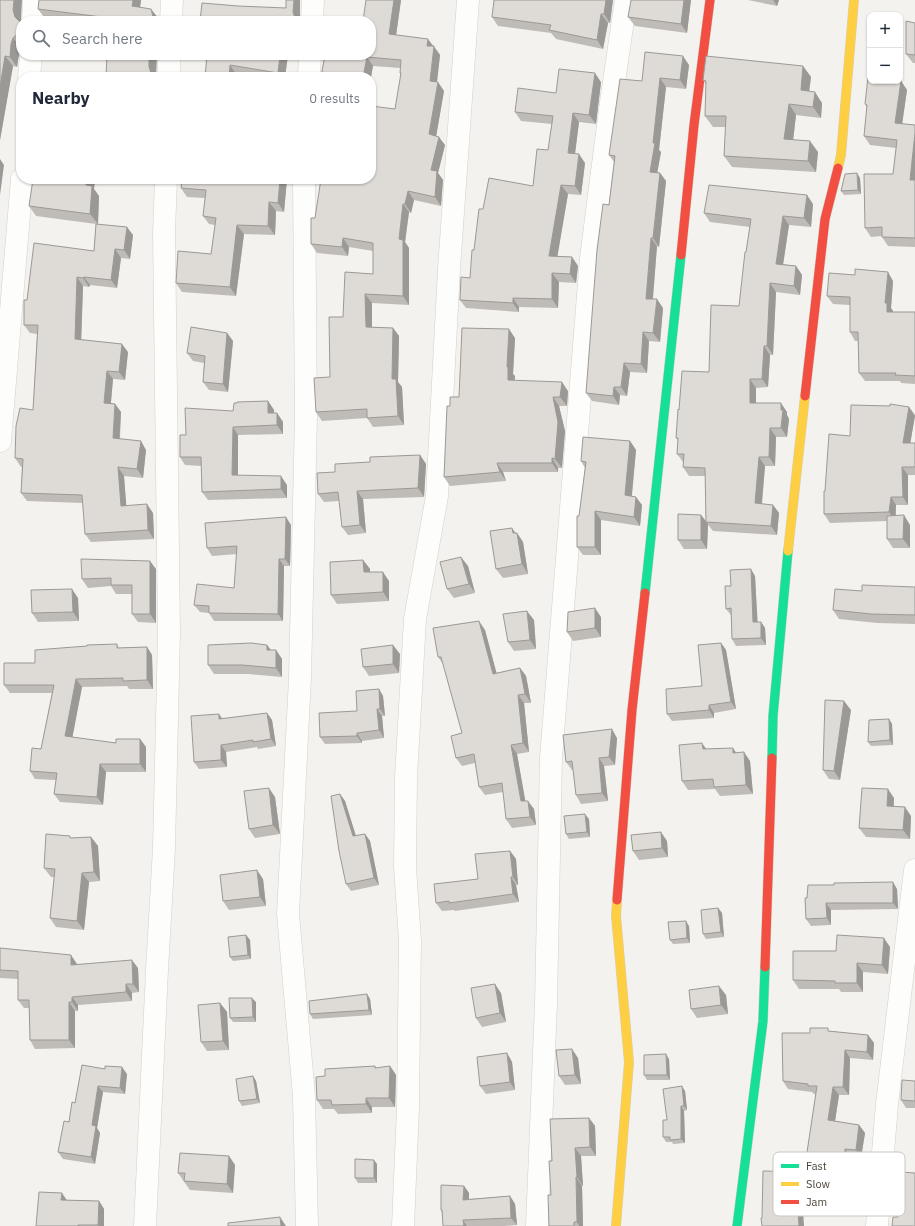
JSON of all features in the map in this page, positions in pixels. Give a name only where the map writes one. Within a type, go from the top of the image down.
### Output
[{"type":"street","points":[[33,16],[34,0]]},
{"type":"street","points":[[171,16],[172,0]]},
{"type":"street","points":[[312,16],[313,0]]},
{"type":"street","points":[[403,1226],[408,1107],[410,940],[405,867],[406,777],[415,619],[436,496],[448,269],[468,0]]},
{"type":"street","points":[[537,1226],[546,1003],[551,758],[591,258],[626,0]]},
{"type":"street","points":[[616,1226],[629,1062],[616,916],[633,703],[661,450],[694,125],[710,0]]},
{"type":"street","points":[[737,1226],[763,1021],[773,716],[792,507],[825,219],[842,155],[854,0]]},
{"type":"street","points":[[29,72],[31,60]]},
{"type":"street","points":[[169,60],[169,72]]},
{"type":"street","points":[[309,72],[310,60]]},
{"type":"street","points":[[0,441],[22,184]]},
{"type":"street","points":[[145,1226],[164,848],[169,633],[164,232],[166,184]]},
{"type":"street","points":[[304,184],[306,416],[301,670],[288,914],[304,1096],[307,1226]]},
{"type":"street","points":[[883,1152],[887,1104],[915,870]]},
{"type":"street","points":[[877,1226],[878,1216]]},
{"type":"building","points":[[0,0],[14,0],[13,10],[16,18],[16,36],[13,38],[11,44],[10,57],[5,56],[0,87]]},
{"type":"building","points":[[39,0],[133,0],[132,6],[151,9],[153,16],[94,16],[38,9]]},
{"type":"building","points":[[286,0],[294,0],[293,12],[294,16],[201,16],[202,3],[286,8]]},
{"type":"building","points":[[366,0],[394,0],[389,34],[428,39],[427,46],[434,46],[430,81],[438,82],[429,134],[439,137],[431,170],[437,171],[435,197],[408,191],[405,204],[403,204],[399,239],[403,240],[403,296],[365,294],[366,327],[393,328],[392,379],[396,379],[398,416],[367,418],[367,409],[316,412],[314,378],[330,377],[329,317],[343,317],[345,272],[373,274],[373,243],[343,238],[342,247],[311,244],[311,218],[315,218],[320,184],[376,184],[376,107],[395,109],[401,73],[401,60],[376,58],[376,16],[364,16]]},
{"type":"building","points":[[494,0],[606,0],[604,14],[601,14],[597,40],[549,30],[551,25],[492,17]]},
{"type":"building","points":[[631,0],[684,0],[681,24],[628,17]]},
{"type":"building","points":[[906,21],[915,23],[915,55],[906,54]]},
{"type":"building","points":[[645,52],[683,56],[680,80],[660,78],[653,143],[655,143],[650,172],[660,173],[653,238],[651,238],[646,299],[657,299],[653,333],[643,332],[641,364],[624,363],[621,387],[614,387],[613,396],[586,393],[597,250],[603,204],[609,205],[615,156],[609,155],[620,79],[642,81]]},
{"type":"building","points":[[706,56],[803,66],[801,90],[815,92],[813,107],[789,104],[784,139],[810,141],[808,161],[724,156],[726,116],[705,116],[706,81],[703,80]]},
{"type":"building","points":[[107,60],[149,60],[151,72],[106,72]]},
{"type":"building","points":[[207,60],[279,60],[278,72],[230,65],[229,72],[205,72]]},
{"type":"building","points":[[324,60],[366,60],[364,72],[322,72]]},
{"type":"building","points":[[559,69],[595,73],[589,115],[573,113],[568,153],[579,154],[575,186],[561,185],[549,256],[572,257],[570,274],[552,273],[552,299],[513,298],[513,303],[460,300],[461,277],[470,278],[472,250],[474,250],[479,209],[483,209],[489,178],[533,186],[537,149],[548,150],[553,116],[515,112],[518,88],[556,93]]},
{"type":"building","points":[[867,84],[901,84],[895,123],[915,125],[910,180],[915,180],[915,238],[882,237],[882,227],[865,228],[864,174],[893,174],[897,140],[864,136],[867,105],[865,104]]},
{"type":"building","points":[[857,173],[858,190],[841,191],[845,174]]},
{"type":"building","points":[[32,184],[86,184],[92,186],[90,214],[29,206]]},
{"type":"building","points":[[181,184],[280,184],[278,203],[269,202],[268,226],[237,225],[230,287],[176,283],[178,251],[211,254],[216,218],[203,216],[206,190],[181,188]]},
{"type":"building","points":[[709,185],[807,195],[804,218],[783,216],[776,264],[796,266],[794,286],[770,283],[767,346],[764,346],[762,379],[750,379],[750,403],[781,403],[781,410],[783,410],[781,428],[770,428],[769,457],[759,457],[755,503],[773,505],[771,526],[706,522],[705,468],[683,467],[684,454],[677,454],[678,438],[676,438],[682,371],[709,372],[711,305],[739,306],[745,252],[751,219],[704,213]]},
{"type":"building","points":[[96,224],[127,227],[124,250],[115,249],[111,280],[77,277],[75,339],[122,344],[119,372],[107,371],[104,403],[115,404],[113,438],[141,441],[137,469],[118,467],[121,506],[147,504],[148,530],[85,534],[82,495],[21,493],[23,459],[15,458],[16,426],[20,408],[33,410],[38,325],[24,325],[24,300],[27,300],[34,243],[94,251]]},
{"type":"building","points":[[855,269],[888,272],[885,303],[887,303],[887,312],[915,312],[915,376],[895,375],[896,373],[859,373],[858,332],[850,332],[850,297],[827,296],[829,273],[855,275]]},
{"type":"building","points":[[191,327],[227,333],[223,384],[203,382],[205,356],[187,353]]},
{"type":"building","points":[[462,328],[509,329],[507,367],[508,380],[562,382],[560,397],[553,397],[558,422],[555,459],[552,458],[552,463],[497,463],[500,472],[444,477],[447,406],[450,406],[450,397],[459,397]]},
{"type":"building","points":[[268,401],[268,413],[277,413],[277,425],[233,427],[232,475],[281,476],[281,489],[202,492],[201,457],[180,457],[180,435],[186,435],[185,408],[233,411],[234,403],[237,402]]},
{"type":"building","points":[[890,404],[909,407],[903,443],[915,443],[915,467],[902,467],[903,497],[891,497],[889,512],[824,514],[824,491],[829,434],[850,436],[851,405],[890,406]]},
{"type":"building","points":[[583,437],[630,441],[625,495],[636,497],[634,517],[595,511],[595,547],[577,547],[577,516],[579,516],[586,462],[581,461]]},
{"type":"building","points":[[420,455],[418,488],[357,491],[360,525],[342,527],[338,492],[318,494],[317,473],[335,472],[335,464],[370,462],[370,457]]},
{"type":"building","points":[[678,514],[701,515],[701,540],[678,540]]},
{"type":"building","points":[[904,515],[903,539],[887,539],[887,516]]},
{"type":"building","points":[[286,517],[285,559],[279,559],[278,614],[209,613],[209,606],[194,605],[197,584],[234,588],[237,546],[207,548],[205,523]]},
{"type":"building","points":[[512,528],[513,533],[517,533],[522,564],[496,569],[490,531]]},
{"type":"building","points":[[461,557],[469,584],[447,589],[440,562]]},
{"type":"building","points":[[81,559],[150,561],[150,614],[132,614],[132,585],[111,585],[111,578],[82,579]]},
{"type":"building","points":[[363,560],[364,572],[383,572],[383,592],[331,595],[330,562]]},
{"type":"building","points":[[751,569],[753,622],[761,622],[761,638],[732,639],[731,608],[726,609],[725,586],[731,586],[730,570]]},
{"type":"building","points":[[862,585],[915,587],[915,615],[871,614],[833,610],[835,589],[862,591]]},
{"type":"building","points":[[72,589],[73,612],[32,613],[31,590]]},
{"type":"building","points":[[595,608],[595,628],[567,632],[568,612]]},
{"type":"building","points":[[527,611],[530,640],[508,642],[503,614]]},
{"type":"building","points":[[479,621],[493,674],[520,668],[525,694],[518,695],[523,743],[511,745],[521,801],[528,801],[530,817],[506,819],[502,783],[479,787],[474,754],[456,758],[451,736],[462,733],[441,657],[438,657],[433,628]]},
{"type":"building","points":[[251,643],[267,645],[267,650],[276,650],[276,668],[242,665],[208,665],[208,645]]},
{"type":"building","points":[[721,643],[731,702],[709,705],[709,710],[667,714],[666,689],[702,686],[698,645]]},
{"type":"building","points":[[117,644],[117,648],[147,647],[147,680],[123,681],[123,678],[76,679],[65,736],[116,743],[116,739],[140,739],[140,764],[100,764],[97,797],[54,794],[57,773],[30,771],[32,748],[41,749],[54,685],[4,685],[4,663],[35,663],[35,650]]},
{"type":"building","points":[[393,645],[393,664],[363,667],[361,649]]},
{"type":"building","points":[[379,689],[380,709],[377,709],[379,730],[357,733],[357,736],[320,737],[319,713],[357,711],[356,691]]},
{"type":"building","points":[[825,700],[844,701],[834,771],[823,770]]},
{"type":"building","points":[[267,713],[271,739],[221,745],[221,760],[194,762],[191,716],[219,714],[219,719]]},
{"type":"building","points":[[889,719],[890,740],[868,742],[869,720]]},
{"type":"building","points":[[612,729],[609,757],[599,758],[602,793],[576,795],[572,761],[566,762],[563,735]]},
{"type":"building","points":[[702,743],[703,749],[733,748],[733,753],[744,752],[746,785],[714,787],[713,779],[682,781],[679,745]]},
{"type":"building","points":[[269,788],[273,825],[249,829],[244,791]]},
{"type":"building","points":[[862,788],[888,789],[887,806],[905,807],[903,830],[859,828]]},
{"type":"building","points":[[340,794],[353,836],[365,834],[374,878],[346,884],[339,851],[331,796]]},
{"type":"building","points":[[585,814],[587,832],[566,834],[564,816]]},
{"type":"building","points":[[661,832],[662,848],[633,851],[631,835]]},
{"type":"building","points":[[46,834],[70,836],[70,838],[91,837],[94,872],[82,873],[77,921],[50,918],[55,869],[44,868]]},
{"type":"building","points":[[510,851],[513,894],[449,903],[449,901],[436,903],[434,884],[478,879],[475,854]]},
{"type":"building","points":[[257,870],[260,897],[223,901],[220,875]]},
{"type":"building","points":[[893,882],[893,903],[826,903],[827,918],[806,919],[805,898],[807,898],[808,885]]},
{"type":"building","points":[[718,908],[721,932],[703,934],[701,910]]},
{"type":"building","points":[[686,921],[687,938],[670,940],[668,922]]},
{"type":"building","points":[[246,935],[248,955],[230,957],[228,937]]},
{"type":"building","points":[[837,935],[884,938],[882,965],[857,963],[857,983],[793,980],[793,951],[836,951]]},
{"type":"building","points":[[0,948],[71,955],[71,965],[132,960],[133,984],[126,984],[126,992],[72,997],[72,1002],[69,1002],[69,1040],[30,1040],[29,1000],[18,1000],[18,971],[0,970]]},
{"type":"building","points":[[495,984],[500,1013],[476,1018],[471,988]]},
{"type":"building","points":[[719,986],[721,1005],[691,1009],[689,990]]},
{"type":"building","points":[[367,994],[369,1010],[310,1014],[309,1001]]},
{"type":"building","points":[[229,998],[252,998],[253,1017],[230,1018]]},
{"type":"building","points":[[220,1003],[223,1041],[201,1042],[198,1005]]},
{"type":"building","points":[[810,1028],[828,1028],[828,1031],[868,1035],[867,1052],[845,1050],[843,1087],[833,1087],[828,1120],[859,1125],[856,1150],[845,1149],[845,1152],[807,1152],[817,1086],[808,1086],[808,1084],[783,1081],[782,1033],[810,1033]]},
{"type":"building","points":[[572,1049],[575,1075],[559,1076],[556,1050]]},
{"type":"building","points":[[507,1053],[510,1082],[480,1086],[477,1057]]},
{"type":"building","points":[[666,1054],[667,1075],[644,1075],[644,1055]]},
{"type":"building","points":[[82,1065],[105,1069],[105,1066],[122,1067],[120,1088],[98,1086],[92,1125],[96,1126],[91,1157],[58,1152],[64,1121],[69,1122],[72,1102],[75,1103]]},
{"type":"building","points":[[375,1066],[375,1068],[390,1066],[389,1098],[366,1098],[366,1104],[332,1105],[331,1100],[317,1100],[316,1077],[325,1076],[325,1069]]},
{"type":"building","points":[[253,1076],[257,1099],[239,1101],[236,1079]]},
{"type":"building","points":[[902,1080],[915,1081],[915,1101],[901,1100]]},
{"type":"building","points":[[682,1086],[684,1106],[681,1106],[681,1139],[670,1140],[670,1137],[663,1137],[663,1120],[667,1120],[663,1089]]},
{"type":"building","points":[[589,1118],[590,1147],[575,1148],[577,1177],[577,1222],[574,1222],[574,1226],[549,1226],[548,1195],[551,1195],[549,1161],[552,1161],[550,1119]]},
{"type":"building","points":[[180,1153],[229,1156],[227,1184],[184,1181],[185,1173],[178,1173]]},
{"type":"building","points":[[355,1159],[374,1160],[374,1178],[355,1178]]},
{"type":"building","points":[[763,1171],[773,1171],[773,1216],[798,1216],[799,1226],[762,1226]]},
{"type":"building","points":[[905,1172],[915,1173],[915,1226],[892,1226],[893,1217],[905,1216]]},
{"type":"building","points":[[441,1185],[464,1186],[463,1200],[510,1196],[511,1218],[463,1220],[464,1226],[443,1226],[441,1210]]},
{"type":"building","points":[[39,1192],[62,1193],[61,1200],[99,1201],[98,1225],[36,1226]]},
{"type":"building","points":[[280,1217],[281,1226],[228,1226],[228,1223]]},
{"type":"traffic: fast","points":[[645,593],[681,255]]},
{"type":"traffic: fast","points":[[772,758],[773,716],[788,551]]},
{"type":"traffic: fast","points":[[737,1226],[763,1021],[765,967]]},
{"type":"traffic: slow","points":[[838,168],[841,155],[854,0]]},
{"type":"traffic: slow","points":[[788,551],[805,396]]},
{"type":"traffic: slow","points":[[616,1226],[629,1062],[616,916],[617,900]]},
{"type":"traffic: jam","points":[[681,255],[694,125],[710,0]]},
{"type":"traffic: jam","points":[[805,396],[825,219],[838,168]]},
{"type":"traffic: jam","points":[[617,900],[632,710],[645,593]]},
{"type":"traffic: jam","points":[[765,967],[772,758]]}]
